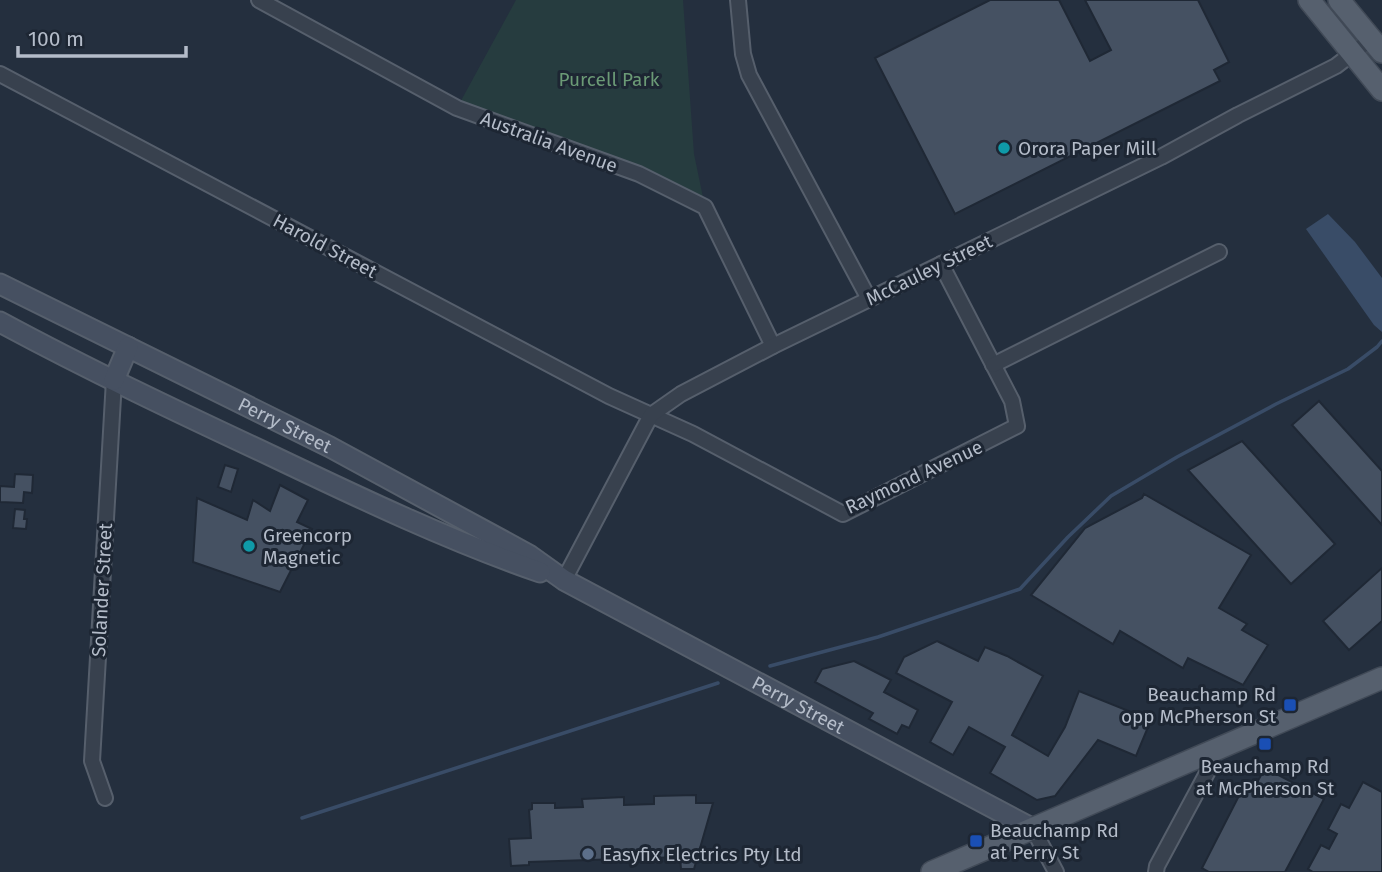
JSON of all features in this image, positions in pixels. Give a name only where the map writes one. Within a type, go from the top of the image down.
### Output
[{"type":"main road","points":[[1309,0],[1382,90]]},
{"type":"main road","points":[[1339,0],[1376,46]]},
{"type":"main road","points":[[932,872],[1382,678]]},
{"type":"street","name":"Australia Avenue","points":[[258,0],[457,108],[639,174],[705,207],[774,346]]},
{"type":"street","points":[[738,0],[743,54],[749,75],[869,299]]},
{"type":"street","name":"McCauley Street","points":[[564,580],[651,415],[681,394],[1161,157],[1322,74],[1352,53],[1376,46]]},
{"type":"street","name":"Harold Street","points":[[0,74],[596,390],[651,415]]},
{"type":"street","points":[[993,365],[1219,252]]},
{"type":"street","name":"Raymond Avenue","points":[[651,415],[693,434],[843,514],[1017,426],[1012,401],[941,264]]},
{"type":"street","name":"Perry Street","points":[[0,284],[330,447],[529,555],[564,580],[1033,829]]},
{"type":"street","name":"Perry Street","points":[[0,322],[114,380],[398,516],[505,560],[564,580]]},
{"type":"street","points":[[114,380],[128,347]]},
{"type":"street","name":"Solander Street","points":[[105,798],[92,761],[114,380]]},
{"type":"street","points":[[398,516],[415,493]]},
{"type":"street","points":[[1156,872],[1207,774],[1209,754]]},
{"type":"street","points":[[1033,829],[1056,872]]},
{"type":"green space","name":"Purcell Park","points":[[516,0],[683,0],[694,154],[705,207],[457,108]]},
{"type":"water","points":[[1328,214],[1355,242],[1382,278],[1382,332],[1374,325],[1306,229]]},
{"type":"building","name":"Orora Paper Mill","points":[[990,0],[1059,0],[1090,61],[1111,50],[1085,0],[1198,0],[1229,62],[1214,70],[1220,81],[955,214],[875,58]]},
{"type":"building","points":[[1319,401],[1382,471],[1382,525],[1292,425]]},
{"type":"building","points":[[1242,441],[1335,544],[1291,584],[1188,470]]},
{"type":"building","points":[[225,465],[238,469],[231,492],[218,487]]},
{"type":"building","points":[[15,474],[33,475],[32,493],[24,492],[23,503],[0,502],[0,486],[14,487]]},
{"type":"building","name":"Greencorp Magnetic","points":[[280,485],[308,500],[297,522],[312,529],[280,592],[193,562],[197,498],[247,520],[253,500],[270,511]]},
{"type":"building","points":[[1144,494],[1251,555],[1219,608],[1247,624],[1242,630],[1268,645],[1243,685],[1188,658],[1183,668],[1120,631],[1113,644],[1031,595],[1085,528],[1142,498]]},
{"type":"building","points":[[15,509],[25,510],[26,529],[13,528]]},
{"type":"building","points":[[1382,568],[1382,621],[1349,650],[1323,621]]},
{"type":"building","points":[[937,641],[978,661],[985,647],[1043,676],[1012,735],[1048,756],[1065,727],[1079,691],[1151,720],[1136,756],[1098,740],[1055,796],[1037,800],[990,773],[1005,747],[969,727],[953,755],[930,742],[952,702],[896,673],[904,657]]},
{"type":"building","points":[[854,661],[891,680],[884,692],[918,710],[909,728],[902,725],[897,734],[869,719],[873,713],[815,682],[822,669]]},
{"type":"building","points":[[1265,768],[1324,799],[1285,872],[1209,872],[1202,868],[1245,784],[1254,788]]},
{"type":"building","points":[[1363,782],[1382,792],[1382,872],[1313,872],[1308,869],[1321,845],[1329,849],[1337,834],[1328,829],[1341,804],[1349,808]]},
{"type":"building","points":[[696,795],[696,803],[713,803],[694,869],[681,869],[680,857],[529,862],[529,865],[511,866],[509,839],[531,838],[529,810],[532,809],[532,803],[555,803],[555,808],[583,807],[582,799],[624,797],[624,805],[654,804],[654,796]]},
{"type":"waterway","points":[[770,666],[878,637],[1020,589],[1111,496],[1177,457],[1348,369],[1382,341]]},
{"type":"waterway","points":[[302,818],[718,683]]},
{"type":"place","name":"Orora Paper Mill","points":[[1004,148]]},
{"type":"place","name":"Greencorp Magnetic","points":[[249,546]]},
{"type":"place","name":"Beauchamp Rd opp McPherson St","points":[[1290,705]]},
{"type":"place","name":"Beauchamp Rd at McPherson St","points":[[1265,744]]},
{"type":"place","name":"Beauchamp Rd at Perry St","points":[[976,841]]},
{"type":"place","name":"Easyfix Electrics Pty Ltd","points":[[588,854]]}]
